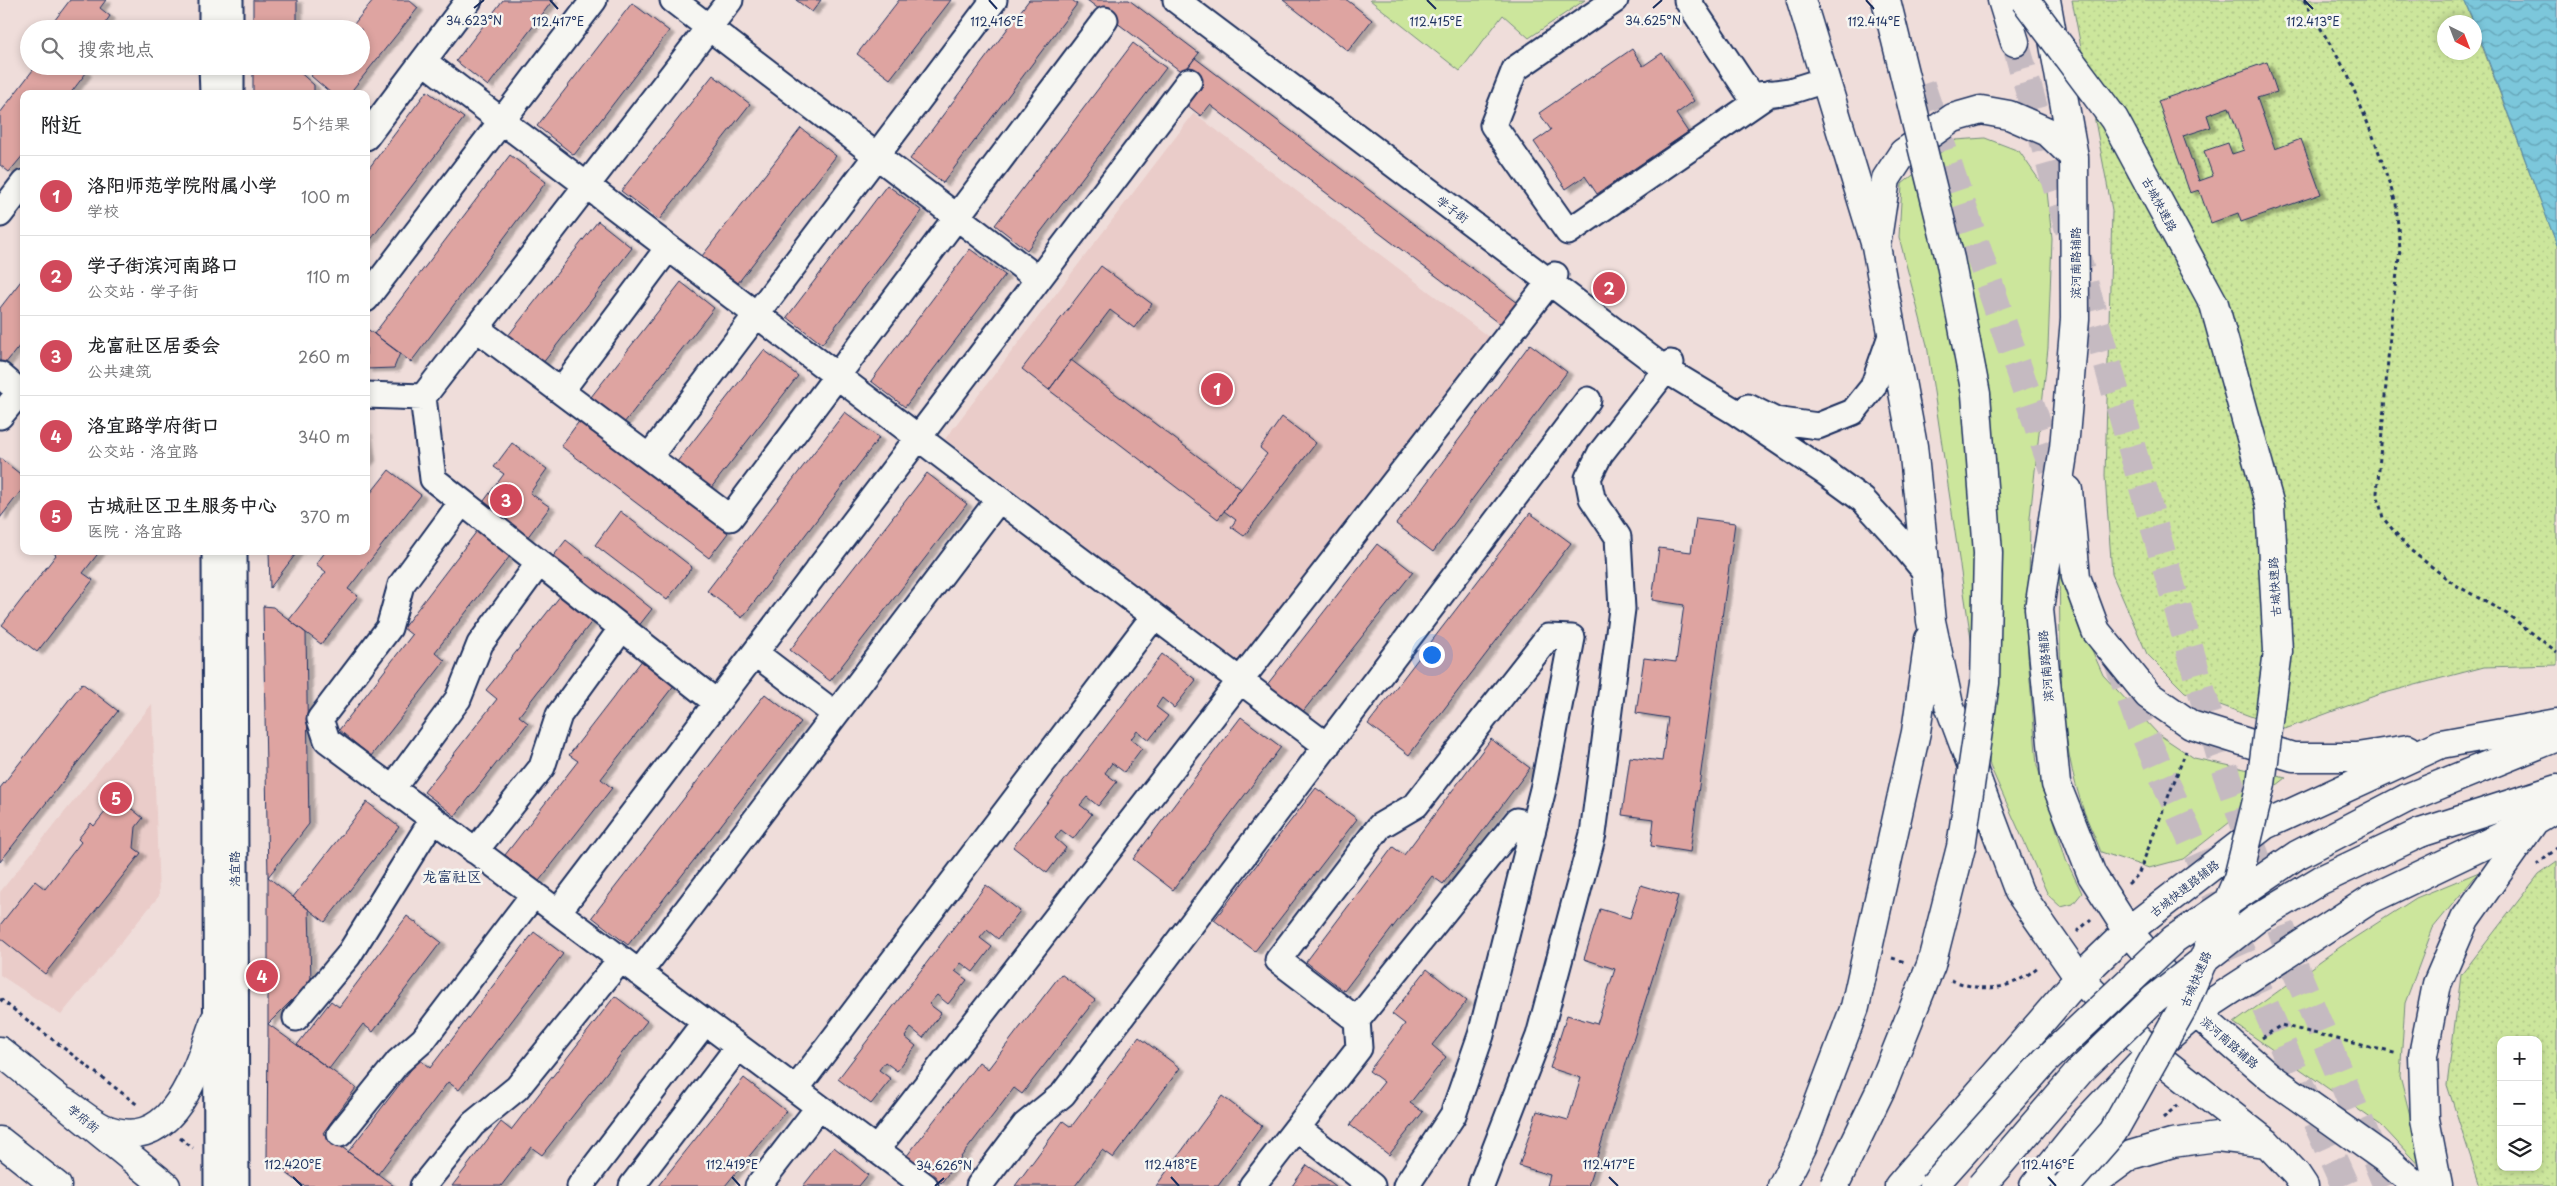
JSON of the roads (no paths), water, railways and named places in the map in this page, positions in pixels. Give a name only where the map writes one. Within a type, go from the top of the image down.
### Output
[{"type":"main road","points":[[1801,0],[1876,246],[1913,446],[1932,620],[1949,705],[2019,892],[2079,978],[2151,1052],[2267,1143],[2296,1174],[2304,1186]]},
{"type":"main road","points":[[1881,0],[1921,85]]},
{"type":"main road","points":[[1834,1186],[1881,1089],[1931,965],[1961,847],[1986,683],[1988,554],[1976,394],[1950,259],[1886,0]]},
{"type":"main road","points":[[2002,0],[2015,42]]},
{"type":"main road","name":"古城快速路","points":[[2025,0],[2114,119],[2214,304],[2270,506],[2278,651],[2261,784],[2238,878],[2178,1018],[2113,1132],[2066,1186]]},
{"type":"main road","name":"滨河南路辅路","points":[[2046,0],[2074,157],[2075,319],[2064,448],[2039,609],[2056,784],[2092,875],[2128,932],[2196,1012],[2270,1077],[2387,1160],[2416,1186]]},
{"type":"main road","points":[[1876,246],[1886,179],[1903,153],[1953,118],[1980,110],[2009,115],[2048,132],[2074,157]]},
{"type":"main road","points":[[2064,448],[2076,577],[2096,631],[2148,695],[2196,727],[2293,757],[2357,757],[2441,744]]},
{"type":"main road","points":[[1782,1186],[1802,1147],[1854,1007],[1916,732],[1932,620]]},
{"type":"main road","name":"古城快速路辅路","points":[[1899,1186],[2079,978],[2128,932],[2265,825],[2441,744],[2557,723]]},
{"type":"main road","points":[[1933,1186],[2045,1061],[2174,939],[2297,855],[2407,798],[2557,737]]},
{"type":"main road","points":[[1981,1186],[2080,1071],[2154,999],[2256,920],[2321,880],[2420,833],[2557,790]]},
{"type":"main road","points":[[2034,1186],[2088,1119],[2151,1052],[2196,1012],[2371,899],[2534,821],[2557,807]]},
{"type":"main road","points":[[2438,1186],[2425,1120],[2423,1055],[2437,984],[2465,919],[2534,821]]},
{"type":"main road","points":[[64,1102],[104,1128],[132,1133],[153,1129],[175,1110],[192,1083],[215,1020]]},
{"type":"main road","name":"学府街","points":[[0,1051],[166,1186]]},
{"type":"main road","points":[[2089,1186],[2131,1155],[2172,1143],[2217,1137],[2267,1143]]},
{"type":"main road","points":[[0,1141],[57,1186]]},
{"type":"street","points":[[212,0],[212,20]]},
{"type":"street","points":[[230,0],[230,20]]},
{"type":"street","points":[[370,294],[594,0]]},
{"type":"street","points":[[673,0],[1038,279]]},
{"type":"street","points":[[717,703],[433,479],[423,397],[730,0]]},
{"type":"street","points":[[648,457],[994,0]]},
{"type":"street","name":"学子街","points":[[1176,0],[1669,366],[1736,407]]},
{"type":"street","name":"学子街","points":[[1192,0],[1553,279]]},
{"type":"street","points":[[1615,0],[1515,69],[1493,125],[1568,232],[1770,93]]},
{"type":"street","points":[[1687,0],[1751,96],[1790,91],[1825,80]]},
{"type":"street","points":[[370,132],[423,61],[457,4]]},
{"type":"street","points":[[476,328],[730,518],[1105,20]]},
{"type":"street","points":[[423,61],[999,500],[1327,746]]},
{"type":"street","points":[[212,75],[213,90]]},
{"type":"street","points":[[231,75],[231,90]]},
{"type":"street","points":[[558,912],[1189,81]]},
{"type":"street","points":[[0,214],[20,188]]},
{"type":"street","points":[[560,391],[668,248]]},
{"type":"street","points":[[876,1150],[1553,279]]},
{"type":"street","points":[[1736,407],[1774,420],[1818,426],[1853,412],[1873,387],[1892,333]]},
{"type":"street","points":[[1480,1186],[1539,1036],[1594,834],[1622,609],[1618,537],[1592,498],[1588,478],[1600,454],[1669,366]]},
{"type":"street","points":[[0,375],[20,390]]},
{"type":"street","points":[[0,416],[20,394]]},
{"type":"street","points":[[370,395],[423,397]]},
{"type":"street","points":[[979,1186],[1025,1125],[1063,1094],[1588,400]]},
{"type":"street","points":[[1736,407],[1863,500],[1928,575]]},
{"type":"street","points":[[423,1186],[472,1124],[517,1088],[630,966],[836,714],[999,500]]},
{"type":"street","points":[[462,502],[401,585],[389,628],[320,719],[327,740],[876,1150],[895,1177],[925,1186]]},
{"type":"street","name":"洛宜路","points":[[215,555],[216,1176]]},
{"type":"street","name":"洛宜路","points":[[234,555],[236,1186]]},
{"type":"street","points":[[392,788],[458,699],[480,644],[539,563]]},
{"type":"street","points":[[796,1089],[1154,616]]},
{"type":"street","points":[[475,851],[542,767],[559,715],[622,628]]},
{"type":"street","points":[[1357,1020],[1278,960],[1380,826],[1416,804],[1548,637],[1572,638],[1544,785],[1481,1035],[1454,1115],[1406,1186]]},
{"type":"street","points":[[755,653],[836,714]]},
{"type":"street","points":[[296,1018],[348,956],[433,819]]},
{"type":"street","points":[[1252,1186],[1359,1048],[1357,1020],[1518,821]]},
{"type":"street","points":[[340,1134],[398,1062],[423,1040],[534,894]]},
{"type":"street","points":[[580,1186],[705,1022]]},
{"type":"street","points":[[632,1186],[738,1047]]},
{"type":"street","points":[[758,1186],[819,1107]]},
{"type":"street","points":[[1297,1128],[1372,1186]]},
{"type":"water","points":[[2464,0],[2557,0],[2557,245],[2482,43],[2482,15],[2471,15]]},
{"type":"tunnel","points":[[2015,42],[2220,755],[2297,973],[2387,1186]]},
{"type":"tunnel","points":[[1921,85],[2061,493]]},
{"type":"tunnel","points":[[2117,659],[2138,720],[2345,1186]]},
{"type":"place","name":"学子街滨河南路口","points":[[1609,288]]},
{"type":"place","name":"洛阳师范学院附属小学","points":[[1217,389]]},
{"type":"place","name":"龙富社区居委会","points":[[506,500]]},
{"type":"place","name":"古城社区卫生服务中心","points":[[116,798]]},
{"type":"place","name":"洛宜路学府街口","points":[[262,976]]},
{"type":"district","name":"龙富社区","points":[[452,875]]}]
